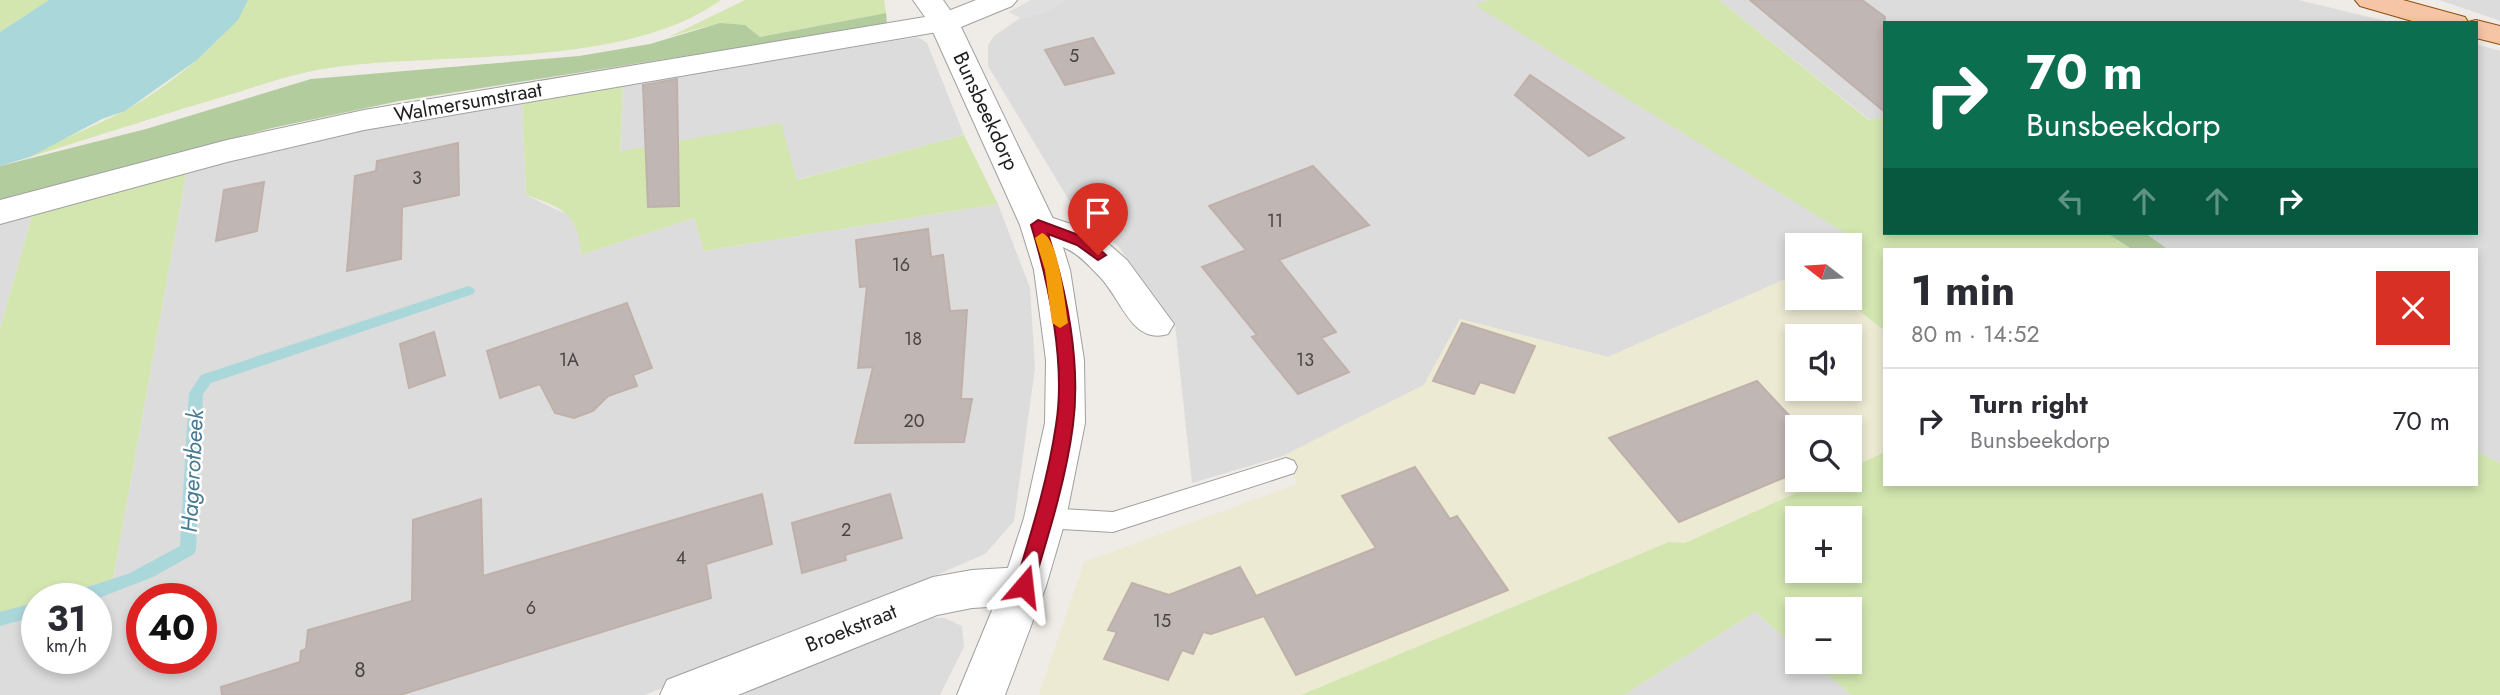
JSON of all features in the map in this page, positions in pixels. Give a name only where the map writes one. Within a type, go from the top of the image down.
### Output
[{"type":"main road","points":[[2370,0],[2447,21]]},
{"type":"main road","points":[[2478,30],[2500,35]]},
{"type":"street","name":"Walmersumstraat","points":[[0,212],[247,144],[471,100],[716,63],[936,11],[1002,0]]},
{"type":"street","name":"Bunsbeekdorp","points":[[936,11],[1038,225],[1052,270],[1065,360],[1065,423],[1045,518],[1024,586],[981,695]]},
{"type":"street","points":[[1038,225],[1082,241],[1114,269],[1155,324]]},
{"type":"street","name":"Broekstraat","points":[[684,695],[933,596],[972,589],[1024,586]]},
{"type":"lane","points":[[1045,518],[1112,522],[1286,467]]},
{"type":"shaded area","points":[[1031,0],[1065,0],[1043,13],[1020,18],[1009,12]]},
{"type":"shaded area","points":[[1065,0],[1488,0],[1476,5],[1846,233],[1785,233],[1785,279],[1608,357],[1460,319],[1424,385],[1283,456],[1192,483],[1175,325],[1118,246],[1073,207],[988,66],[988,45],[994,36],[1020,18],[1043,13]]},
{"type":"shaded area","points":[[1719,0],[2298,0],[2386,21],[1883,21],[1883,117],[1870,120]]},
{"type":"shaded area","points":[[2439,0],[2500,0],[2500,21],[2495,19]]},
{"type":"shaded area","points":[[918,37],[927,43],[964,135],[796,180],[620,152],[623,84]]},
{"type":"shaded area","points":[[2478,45],[2500,51],[2500,463],[2478,452],[2478,248],[2166,248],[2148,235],[2478,235]]},
{"type":"shaded area","points":[[522,101],[526,195],[568,215],[580,232],[581,255],[694,218],[704,251],[998,204],[1030,288],[1035,368],[1014,521],[985,554],[817,627],[645,695],[0,695],[0,613],[21,607],[21,674],[112,674],[112,583],[99,583],[113,579],[187,169],[413,118]]},
{"type":"shaded area","points":[[33,212],[0,329],[0,222]]},
{"type":"shaded area","points":[[1785,279],[1785,310],[1858,310],[1883,329],[1883,453],[1862,463],[1862,415],[1785,415],[1785,492],[1798,492],[1685,543],[1669,542],[1301,695],[1039,695],[1084,562],[1297,484],[1283,456],[1424,385],[1460,319],[1608,357]]},
{"type":"shaded area","points":[[1755,612],[1785,638],[1785,674],[1827,674],[1851,695],[1624,695]]},
{"type":"shaded area","points":[[933,618],[945,618],[962,626],[964,647],[940,695],[736,695]]},
{"type":"green space","points":[[0,0],[49,0],[0,32]]},
{"type":"green space","points":[[248,0],[721,0],[681,22],[635,38],[585,48],[532,54],[375,63],[304,73],[30,157],[126,110],[159,89],[211,47]]},
{"type":"green space","points":[[745,0],[884,0],[886,13],[760,37],[738,26],[716,25],[669,37]]},
{"type":"green space","points":[[1488,0],[1719,0],[1869,120],[1883,116],[1883,235],[2110,235],[2130,248],[1883,248],[1883,329],[1858,310],[1862,310],[1862,233],[1845,233],[1475,5]]},
{"type":"green space","points":[[886,13],[887,24],[399,101],[272,128],[0,200],[0,166],[146,129],[311,79],[579,56],[650,44],[720,23],[745,25],[760,37]]},
{"type":"green space","points":[[623,84],[620,151],[781,123],[797,180],[964,135],[998,204],[704,251],[694,218],[581,255],[577,230],[566,214],[550,204],[526,195],[522,101]]},
{"type":"green space","points":[[187,169],[113,579],[99,583],[21,583],[21,607],[0,613],[0,329],[33,212]]},
{"type":"green space","points":[[2110,235],[2148,235],[2166,248],[2130,248]]},
{"type":"green space","points":[[2478,452],[2500,463],[2500,695],[1851,695],[1827,674],[1862,674],[1862,597],[1785,597],[1785,638],[1755,612],[1624,695],[1301,695],[1669,542],[1685,543],[1798,492],[1862,492],[1862,463],[1883,453],[1883,486],[2478,486]]},
{"type":"water","points":[[49,0],[248,0],[238,20],[197,60],[125,111],[102,119],[30,157],[0,166],[0,32]]},
{"type":"building","points":[[1750,0],[1862,0],[1885,17],[1883,110]]},
{"type":"building","points":[[1093,38],[1114,73],[1065,85],[1045,50]]},
{"type":"building","points":[[1530,75],[1624,138],[1589,156],[1515,95]]},
{"type":"building","points":[[677,79],[679,206],[648,207],[643,85]]},
{"type":"building","points":[[458,143],[459,195],[402,207],[401,259],[347,271],[355,176],[376,171],[377,161]]},
{"type":"building","points":[[1313,166],[1369,225],[1279,260],[1336,332],[1321,338],[1349,372],[1298,394],[1252,337],[1257,335],[1202,267],[1246,250],[1209,206]]},
{"type":"building","points":[[264,182],[257,231],[216,241],[224,190]]},
{"type":"building","points":[[928,229],[931,257],[943,255],[950,311],[967,310],[961,399],[972,399],[964,442],[855,443],[873,367],[858,368],[867,286],[860,287],[856,240]]},
{"type":"building","points":[[627,303],[652,368],[633,375],[637,386],[608,396],[593,411],[574,418],[555,413],[540,384],[500,398],[487,351]]},
{"type":"building","points":[[1462,323],[1535,346],[1514,393],[1480,382],[1474,394],[1433,381]]},
{"type":"building","points":[[434,332],[445,375],[409,388],[400,344]]},
{"type":"building","points":[[1757,381],[1789,415],[1785,415],[1785,477],[1679,522],[1609,438]]},
{"type":"building","points":[[1415,467],[1450,519],[1457,516],[1508,590],[1296,675],[1264,616],[1211,634],[1203,632],[1193,654],[1182,650],[1168,680],[1104,659],[1117,632],[1108,630],[1132,583],[1169,595],[1240,567],[1256,596],[1376,548],[1342,496]]},
{"type":"building","points":[[762,494],[772,544],[706,564],[711,598],[400,695],[222,695],[221,687],[300,662],[301,651],[306,649],[308,630],[412,601],[413,520],[481,499],[483,576]]},
{"type":"building","points":[[890,494],[902,538],[845,555],[846,560],[802,573],[792,523]]},
{"type":"waterway","name":"Hagerotbeek","points":[[112,586],[161,565],[188,549],[196,393],[206,379],[468,291]]},
{"type":"waterway","name":"Hagerotbeek","points":[[0,619],[21,613]]},
{"type":"slow traffic","points":[[1042,238],[1052,270],[1060,323]]},
{"type":"route","points":[[1024,586],[1045,518],[1065,423],[1065,360],[1052,270],[1038,225],[1082,241],[1098,255]]}]
